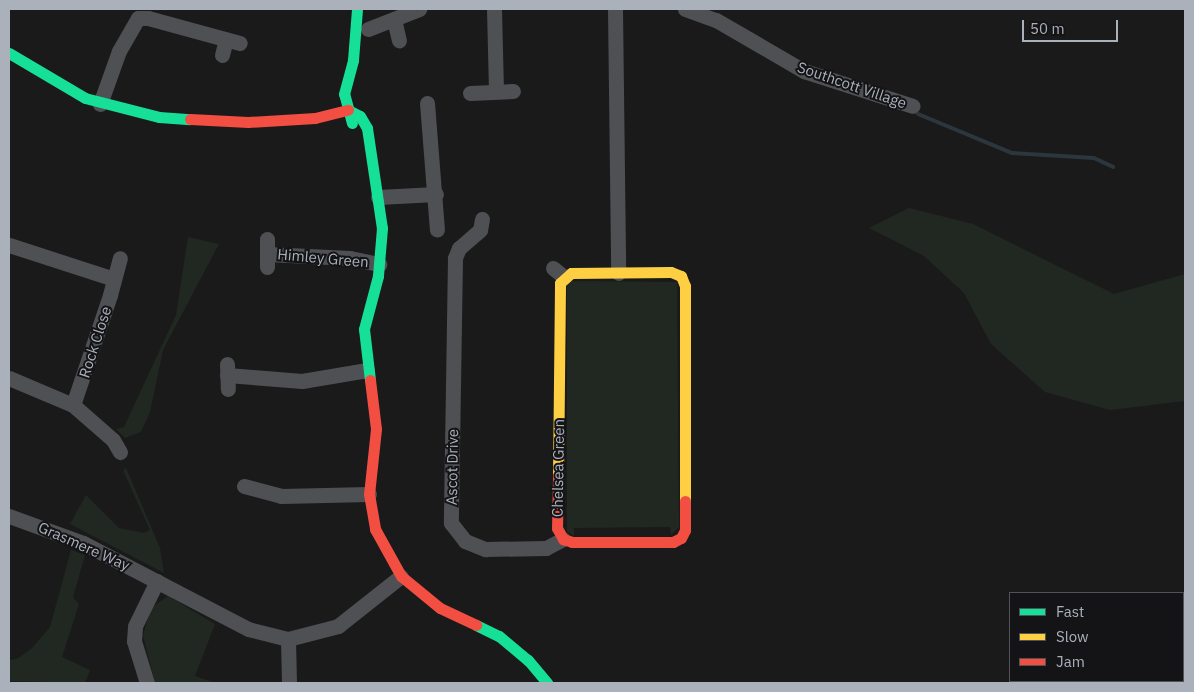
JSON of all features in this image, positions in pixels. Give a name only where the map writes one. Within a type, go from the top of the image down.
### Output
[{"type":"street","points":[[9,52],[48,78],[100,104],[159,117],[228,123],[315,118],[348,110],[356,97],[359,79],[354,60],[357,9]]},
{"type":"street","points":[[368,29],[419,9]]},
{"type":"street","points":[[494,9],[496,91]]},
{"type":"street","points":[[615,9],[618,273]]},
{"type":"street","name":"Southcott Village","points":[[684,9],[716,20],[804,71],[913,106]]},
{"type":"street","points":[[100,104],[119,51],[138,18],[148,18],[233,41],[222,55]]},
{"type":"street","points":[[394,18],[400,40]]},
{"type":"street","points":[[470,93],[513,91]]},
{"type":"street","points":[[427,103],[436,194],[437,230]]},
{"type":"street","name":"Himley Green","points":[[348,110],[352,124],[368,146],[382,228],[379,264],[364,329],[367,370],[376,429],[369,494],[375,529],[400,576],[440,608],[499,636],[528,660],[547,683]]},
{"type":"street","points":[[378,197],[436,194]]},
{"type":"street","name":"Ascot Drive","points":[[482,219],[480,230],[460,248],[455,258],[462,285],[451,524],[465,541],[484,549],[539,549],[563,539]]},
{"type":"street","points":[[9,246],[114,279]]},
{"type":"street","name":"Himley Green","points":[[267,253],[350,258],[379,264]]},
{"type":"street","name":"Rock Close","points":[[73,404],[120,258]]},
{"type":"street","name":"Chelsea Green","points":[[558,272],[618,273],[685,272],[686,530],[684,543],[572,542],[563,539],[557,528],[560,283],[558,272]]},
{"type":"street","points":[[227,376],[302,381],[367,370]]},
{"type":"street","points":[[9,378],[73,404],[113,440],[120,452]]},
{"type":"street","points":[[250,491],[296,497],[369,494]]},
{"type":"street","name":"Grasmere Way","points":[[9,516],[70,537],[248,629],[288,639],[316,634],[338,626],[400,576]]},
{"type":"street","points":[[147,683],[134,641],[135,626],[157,582]]},
{"type":"street","points":[[288,639],[290,683]]},
{"type":"shaded area","points":[[909,208],[973,224],[1114,294],[1185,274],[1185,401],[1110,410],[1045,392],[991,344],[964,293],[924,256],[869,228]]},
{"type":"shaded area","points":[[188,237],[219,244],[163,350],[150,412],[141,432],[125,438],[116,429],[124,427],[176,315]]},
{"type":"shaded area","points":[[567,281],[677,282],[679,527],[671,535],[670,527],[574,528],[574,536],[567,531]]},
{"type":"shaded area","points":[[126,468],[160,548],[164,573],[70,524],[86,495],[119,528],[144,533],[150,530],[123,470]]},
{"type":"shaded area","points":[[71,550],[85,555],[73,597],[79,604],[62,657],[90,670],[85,683],[9,681],[9,660],[17,659],[32,648],[50,627]]},
{"type":"shaded area","points":[[168,596],[215,624],[195,676],[216,683],[155,683],[143,635],[151,608]]},
{"type":"waterway","points":[[918,114],[1012,153],[1094,158],[1113,167]]},
{"type":"traffic: fast","points":[[352,123],[344,94],[353,60],[357,9]]},
{"type":"traffic: fast","points":[[9,53],[85,98],[159,117],[190,119]]},
{"type":"traffic: fast","points":[[348,110],[360,116],[367,128],[382,228],[378,276],[364,329],[370,380]]},
{"type":"traffic: fast","points":[[476,625],[499,636],[528,660],[547,683]]},
{"type":"traffic: slow","points":[[671,272],[681,276],[685,286],[685,501]]},
{"type":"traffic: slow","points":[[558,477],[560,283],[571,273],[671,272]]},
{"type":"traffic: jam","points":[[190,119],[248,122],[315,118],[348,110]]},
{"type":"traffic: jam","points":[[370,380],[376,429],[369,494],[375,529],[401,576],[440,608],[476,625]]},
{"type":"traffic: jam","points":[[558,477],[557,528],[563,539],[572,542],[673,542],[681,538],[685,530],[685,501]]}]
